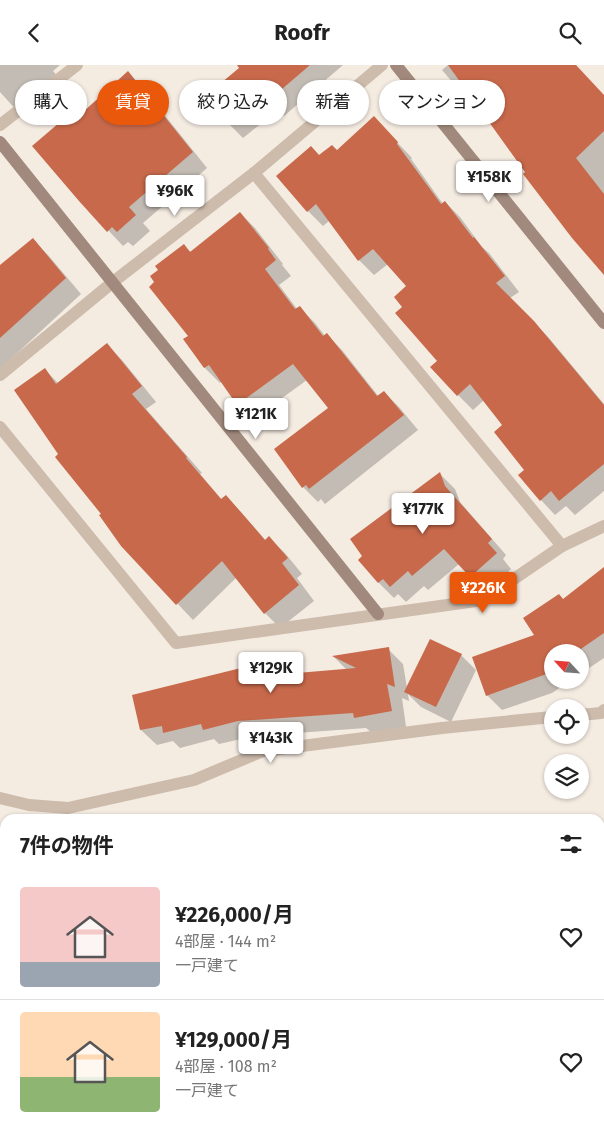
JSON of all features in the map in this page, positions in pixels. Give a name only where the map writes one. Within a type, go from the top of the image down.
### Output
[{"type":"street","points":[[0,125],[77,65]]},
{"type":"street","points":[[0,375],[113,282],[254,173],[382,65]]},
{"type":"street","points":[[396,65],[604,323]]},
{"type":"street","points":[[0,142],[378,614]]},
{"type":"street","points":[[254,173],[562,546]]},
{"type":"street","points":[[0,427],[176,643],[483,600],[562,546],[604,526]]},
{"type":"street","points":[[589,714],[601,713],[604,710]]},
{"type":"street","points":[[0,798],[29,805],[68,808],[194,780],[263,751],[442,728],[544,718]]},
{"type":"building","points":[[237,65],[310,65],[287,85],[287,80],[225,80],[239,68]]},
{"type":"building","points":[[448,65],[576,65],[604,95],[604,131],[576,158],[604,194],[604,275],[572,238],[523,174],[525,172],[491,125],[505,125],[505,80],[459,80]]},
{"type":"building","points":[[128,71],[135,80],[118,80]]},
{"type":"building","points":[[97,99],[97,125],[169,125],[169,122],[193,152],[129,207],[136,215],[117,232],[112,227],[107,232],[32,146],[57,125],[87,125],[87,108]]},
{"type":"building","points":[[374,116],[379,121],[379,125],[382,125],[398,142],[397,144],[441,204],[445,201],[505,276],[496,283],[534,321],[604,405],[604,464],[559,501],[551,491],[540,501],[518,475],[524,470],[494,432],[502,425],[470,384],[457,396],[430,367],[437,361],[395,313],[402,307],[394,297],[406,286],[373,249],[358,261],[316,204],[307,212],[276,176],[311,146],[319,155],[332,145],[337,150],[364,125],[369,125],[369,121]]},
{"type":"building","points":[[240,212],[269,248],[276,260],[265,269],[295,309],[300,306],[323,336],[327,333],[377,396],[384,391],[404,415],[309,489],[306,485],[302,488],[274,449],[328,408],[293,364],[237,405],[209,365],[204,368],[183,339],[188,336],[149,287],[154,282],[150,276],[158,270],[155,266],[184,244],[190,252]]},
{"type":"building","points":[[33,238],[66,278],[0,338],[0,265]]},
{"type":"building","points":[[107,343],[142,386],[132,394],[221,499],[226,495],[265,540],[269,536],[288,558],[282,563],[299,585],[264,614],[222,561],[176,605],[121,546],[99,515],[101,514],[55,457],[58,454],[14,390],[45,368],[56,384]]},
{"type":"building","points":[[440,472],[445,486],[492,539],[488,543],[497,553],[470,577],[444,549],[412,576],[408,571],[390,587],[383,579],[378,583],[358,560],[362,556],[350,539]]},
{"type":"building","points":[[604,567],[604,633],[588,644],[544,644],[544,675],[486,696],[472,657],[534,635],[523,618],[559,594],[563,599]]},
{"type":"building","points":[[430,639],[462,654],[436,707],[404,692]]},
{"type":"building","points":[[389,647],[395,687],[387,684],[392,711],[354,718],[353,713],[238,721],[203,730],[201,724],[163,733],[162,726],[140,730],[132,695],[257,664],[256,657],[284,655],[284,668],[296,667],[297,673],[356,668],[332,656]]}]
